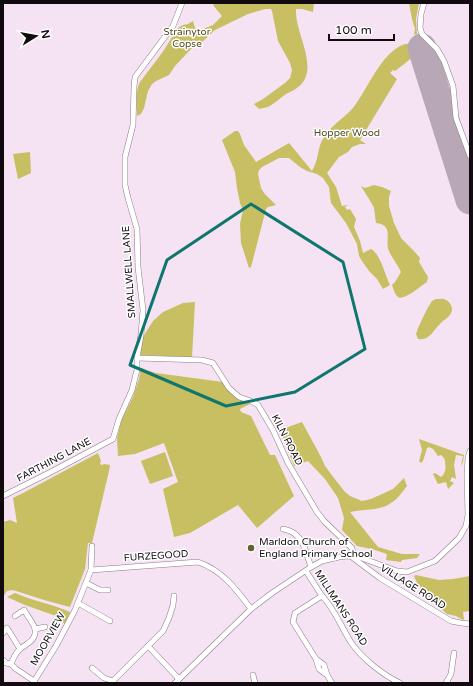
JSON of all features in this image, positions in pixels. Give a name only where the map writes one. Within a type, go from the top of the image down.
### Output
[{"type":"street","name":"SMALLWELL LANE","points":[[113,439],[119,419],[132,390],[137,370],[143,310],[138,267],[137,229],[128,198],[125,166],[125,157],[133,125],[133,92],[135,77],[173,26],[182,3]]},
{"type":"street","points":[[424,3],[421,14],[420,28],[422,34],[438,49],[444,61],[453,86],[456,118],[470,156]]},
{"type":"street","name":"KILN ROAD","points":[[137,358],[199,360],[213,363],[229,388],[239,397],[252,401],[258,406],[274,430],[288,463],[317,512],[324,521],[352,548],[353,553],[351,556]]},
{"type":"street","name":"FARTHING LANE","points":[[3,496],[113,439]]},
{"type":"street","points":[[148,646],[177,681],[251,609],[272,593],[322,561],[339,557],[359,557],[397,571],[407,572],[435,561],[459,538],[466,526],[468,515],[467,476],[470,451]]},
{"type":"street","points":[[467,476],[470,484]]},
{"type":"street","points":[[283,529],[291,531],[297,535],[307,554],[311,567]]},
{"type":"street","points":[[91,570],[92,546]]},
{"type":"street","name":"VILLAGE ROAD","points":[[351,556],[380,578],[451,621],[470,624]]},
{"type":"street","name":"FURZEGOOD","points":[[91,570],[198,562],[210,567],[230,582],[251,609]]},
{"type":"street","name":"MOORVIEW","points":[[34,682],[56,646],[78,603],[91,570]]},
{"type":"street","name":"MILLMANS ROAD","points":[[306,571],[352,644],[376,668],[400,683]]},
{"type":"street","points":[[86,583],[100,590],[108,590]]},
{"type":"street","points":[[92,668],[104,678],[113,680],[163,631],[169,618],[174,596]]},
{"type":"street","points":[[322,596],[295,613],[293,622],[316,659],[319,669],[327,675],[332,683]]},
{"type":"street","points":[[78,603],[110,621]]},
{"type":"street","points":[[11,664],[17,652],[29,643],[35,635],[35,629],[24,610],[15,616]]},
{"type":"street","points":[[35,629],[45,627]]},
{"type":"street","points":[[3,633],[7,628],[20,649]]},
{"type":"street","points":[[446,683],[451,674],[454,653]]},
{"type":"street","points":[[3,660],[6,663],[11,664],[34,682]]},
{"type":"street","points":[[252,675],[255,683]]},
{"type":"highlighted area","points":[[251,204],[343,262],[365,349],[295,392],[226,406],[130,365],[167,260]]},
{"type":"green space","name":"Strainytor Copse","points":[[215,3],[314,3],[313,12],[296,9],[296,19],[307,61],[307,71],[304,80],[297,88],[268,107],[259,109],[254,104],[285,83],[290,78],[292,70],[290,63],[278,41],[272,11],[271,9],[265,9],[248,14],[215,30],[202,42],[191,49],[175,66],[169,75],[152,84],[148,91],[144,108],[141,114],[137,116],[137,94],[140,82],[162,53],[178,28],[193,21],[195,28],[200,30],[213,25],[222,16],[213,5]]},
{"type":"green space","points":[[409,3],[419,3],[416,19],[417,35],[414,34],[415,29]]},
{"type":"green space","name":"Hopper Wood","points":[[405,44],[416,45],[417,52],[408,61],[390,73],[397,79],[360,140],[366,144],[360,144],[352,147],[348,152],[339,157],[327,173],[336,187],[342,206],[348,205],[345,207],[347,210],[350,209],[356,219],[354,227],[363,253],[371,249],[374,252],[380,260],[390,285],[383,289],[362,261],[359,256],[357,244],[346,223],[331,203],[329,187],[323,178],[300,167],[289,158],[279,158],[259,170],[258,174],[261,188],[276,205],[266,209],[251,267],[249,268],[241,243],[240,224],[243,210],[240,203],[235,172],[222,140],[235,131],[238,131],[244,145],[256,162],[289,143],[312,171],[320,144],[326,134],[353,108],[382,63],[389,55],[396,48]]},
{"type":"green space","points":[[30,152],[31,173],[18,179],[13,154]]},
{"type":"green space","points":[[374,185],[391,191],[389,206],[394,223],[401,238],[420,258],[419,262],[428,277],[427,282],[401,298],[397,296],[392,285],[401,272],[389,251],[387,230],[382,224],[376,223],[374,208],[361,186],[365,188]]},
{"type":"green space","points":[[436,299],[444,299],[449,302],[452,307],[452,311],[428,337],[418,339],[416,334],[418,328],[427,309],[432,301]]},
{"type":"green space","points":[[195,302],[192,357],[140,355],[143,337],[153,321],[163,312],[183,303]]},
{"type":"green space","points":[[141,368],[156,373],[223,382],[235,396],[250,404],[240,409],[241,412],[251,416],[270,455],[275,455],[294,496],[257,528],[238,505],[190,533],[174,537],[163,489],[178,482],[164,443],[135,454],[118,456],[117,438],[121,421],[133,397]]},
{"type":"green space","points":[[302,422],[325,466],[345,492],[350,496],[362,501],[371,499],[393,489],[404,478],[407,486],[398,497],[387,506],[377,509],[350,512],[378,547],[402,554],[420,554],[417,558],[402,560],[401,562],[386,560],[387,554],[357,546],[342,530],[344,518],[338,498],[325,479],[308,461],[294,466],[280,430]]},
{"type":"green space","points":[[419,439],[464,455],[461,466],[463,456],[456,455],[454,465],[456,479],[452,477],[450,481],[454,483],[448,489],[446,482],[438,484],[433,474],[435,473],[441,477],[443,475],[446,468],[444,458],[441,455],[438,456],[433,449],[429,447],[427,448],[421,463],[419,461],[422,450]]},
{"type":"green space","points":[[165,452],[173,476],[150,484],[141,461]]},
{"type":"green space","points":[[98,453],[101,461],[100,464],[110,465],[109,471],[92,543],[88,543],[85,569],[70,607],[13,590],[7,591],[3,597],[3,522],[10,520],[17,523],[13,498]]},
{"type":"green space","points":[[416,575],[439,580],[470,576],[470,611],[463,612],[464,619],[463,620],[456,616],[447,614],[418,585],[414,576]]},
{"type":"green space","points":[[15,593],[70,612],[65,625],[59,617],[7,597]]},
{"type":"runway","points":[[422,48],[470,200]]},
{"type":"place","name":"Marldon Church of England Primary School","points":[[251,548]]}]
